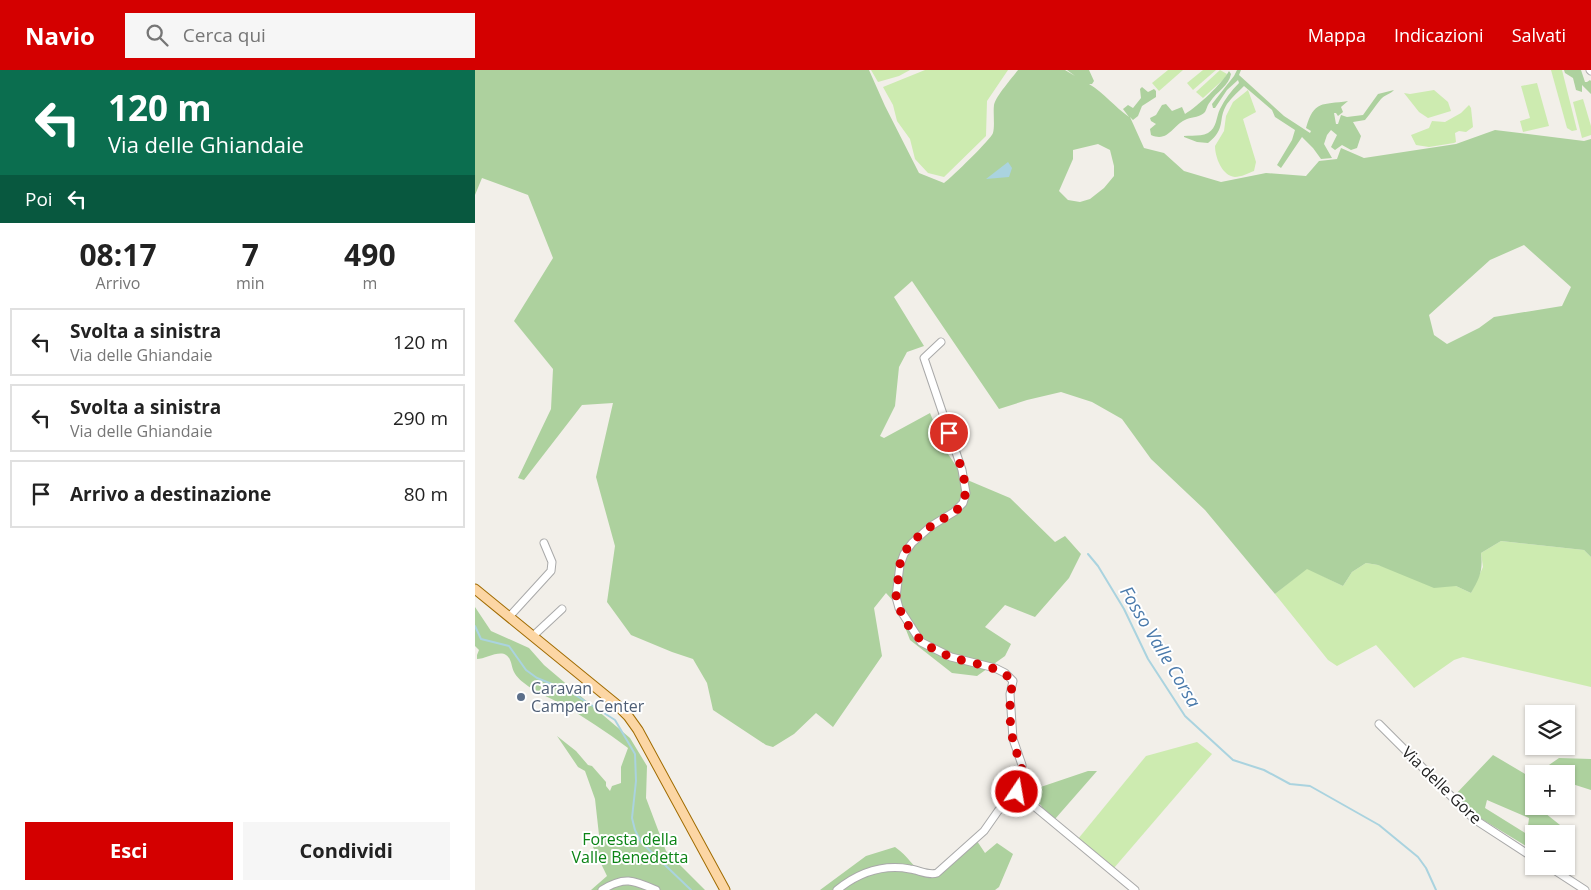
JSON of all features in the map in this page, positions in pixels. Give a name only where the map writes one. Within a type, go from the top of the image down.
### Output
[{"type":"main road","points":[[475,589],[616,704],[628,716],[638,730],[725,890]]},
{"type":"street","points":[[837,890],[871,870],[909,868],[931,875],[937,873],[984,831],[998,811],[1017,792],[1022,779],[1022,765],[1013,740],[1010,694],[1013,681],[995,668],[951,658],[921,642],[899,608],[896,597],[900,565],[904,554],[912,543],[931,526],[963,504],[966,493],[962,470],[924,358],[941,342]]},
{"type":"street","points":[[509,617],[551,571],[552,562],[544,544]]},
{"type":"street","points":[[533,636],[562,609]]},
{"type":"street","name":"Via delle Gore","points":[[1379,724],[1474,819],[1525,852]]},
{"type":"street","points":[[1017,792],[1135,890]]},
{"type":"street","points":[[1562,875],[1585,890]]},
{"type":"street","points":[[602,890],[615,882],[627,880],[656,890]]},
{"type":"green space","points":[[475,70],[869,70],[919,173],[944,183],[991,137],[994,130],[995,101],[1018,70],[1065,70],[1075,76],[1067,70],[1089,70],[1094,81],[1092,84],[1089,84],[1129,117],[1123,109],[1128,105],[1133,108],[1141,98],[1140,89],[1142,87],[1148,92],[1154,89],[1156,97],[1142,106],[1138,116],[1133,120],[1130,117],[1144,148],[1164,153],[1184,171],[1221,182],[1266,173],[1306,176],[1319,161],[1337,159],[1341,148],[1364,158],[1456,144],[1495,130],[1584,141],[1591,139],[1591,557],[1584,550],[1501,541],[1481,553],[1482,564],[1480,574],[1471,593],[1456,586],[1434,588],[1378,565],[1366,563],[1352,572],[1343,586],[1307,569],[1275,594],[1205,510],[1151,459],[1122,419],[1092,402],[1061,392],[999,409],[912,281],[894,297],[924,346],[907,352],[899,367],[895,406],[880,436],[884,438],[930,413],[946,451],[965,479],[1010,498],[1055,542],[1065,536],[1081,554],[1069,578],[1035,617],[1005,605],[985,627],[1011,644],[1005,656],[977,676],[952,673],[910,640],[896,604],[886,593],[874,608],[882,656],[833,727],[816,713],[794,734],[773,747],[766,745],[713,710],[707,683],[693,659],[631,635],[607,602],[615,546],[596,477],[613,403],[582,405],[524,480],[518,478],[551,409],[553,369],[514,321],[553,258],[528,195],[482,178],[475,195]],"holes":[[[1098,144],[1110,150],[1114,166],[1114,176],[1104,188],[1090,199],[1080,202],[1068,200],[1059,191],[1073,159],[1073,150]],[[1524,245],[1571,287],[1562,306],[1494,317],[1479,328],[1447,344],[1434,335],[1429,315],[1490,260]]]},
{"type":"green space","points":[[871,70],[910,70],[899,76],[878,82]]},
{"type":"green space","points":[[925,70],[1008,70],[987,101],[986,136],[944,177],[928,173],[915,159],[910,139],[897,121],[893,105],[883,87]]},
{"type":"green space","points":[[1168,70],[1183,70],[1159,91],[1152,83]]},
{"type":"green space","points":[[1203,70],[1216,70],[1193,90],[1187,83]]},
{"type":"green space","points":[[1220,70],[1227,74],[1225,78],[1203,98],[1196,92]]},
{"type":"green space","points":[[1237,70],[1241,70],[1239,75],[1284,116],[1310,133],[1311,131],[1306,128],[1316,108],[1325,104],[1348,101],[1341,107],[1343,112],[1338,116],[1334,113],[1336,124],[1338,124],[1341,115],[1347,117],[1363,115],[1378,94],[1394,90],[1382,98],[1365,120],[1353,122],[1361,136],[1357,148],[1351,150],[1342,145],[1335,150],[1331,147],[1337,135],[1331,130],[1324,144],[1332,158],[1321,159],[1302,137],[1281,168],[1277,165],[1292,140],[1295,130],[1275,117],[1272,110],[1244,86],[1227,104],[1222,115],[1220,128],[1214,138],[1208,143],[1197,142],[1184,137],[1205,134],[1211,131],[1220,109],[1228,95],[1239,83],[1238,80],[1227,90],[1215,108],[1213,108],[1212,104]]},
{"type":"green space","points":[[1551,70],[1562,70],[1577,130],[1572,131],[1567,128]]},
{"type":"green space","points":[[1564,70],[1581,70],[1585,82],[1591,81],[1591,94],[1582,85],[1582,92],[1576,90],[1573,78],[1565,73]]},
{"type":"green space","points":[[1229,71],[1231,74],[1228,82],[1208,104],[1203,114],[1182,121],[1167,135],[1157,137],[1151,135],[1150,129],[1156,124],[1150,118],[1156,115],[1162,105],[1166,104],[1172,111],[1182,107],[1185,114],[1209,94]]},
{"type":"green space","points":[[1537,83],[1549,126],[1523,132],[1520,121],[1530,118],[1521,86]]},
{"type":"green space","points":[[1248,90],[1256,112],[1243,119],[1256,162],[1254,171],[1235,177],[1230,176],[1223,170],[1216,155],[1215,146],[1224,131],[1226,116],[1233,102]]},
{"type":"green space","points":[[1434,90],[1448,102],[1451,111],[1428,118],[1419,112],[1404,93],[1410,94]]},
{"type":"green space","points":[[1583,99],[1591,126],[1591,135],[1582,138],[1573,102]]},
{"type":"green space","points":[[1469,105],[1473,127],[1466,132],[1459,131],[1455,133],[1456,142],[1429,147],[1416,145],[1411,135],[1429,128],[1432,121],[1445,122],[1461,113]]},
{"type":"green space","points":[[1501,541],[1584,550],[1591,557],[1591,687],[1463,657],[1454,660],[1414,688],[1376,645],[1337,666],[1328,660],[1275,594],[1307,568],[1343,586],[1352,572],[1366,563],[1456,586],[1471,593],[1483,567],[1481,553]]},
{"type":"green space","name":"Foresta della Valle Benedetta","points":[[475,607],[491,631],[529,648],[544,665],[630,738],[647,766],[646,798],[666,851],[705,890],[591,890],[607,876],[593,847],[599,835],[595,799],[585,771],[578,767],[557,736],[576,751],[588,765],[592,766],[606,782],[606,786],[610,791],[612,786],[621,783],[621,767],[628,748],[587,719],[523,682],[515,674],[506,655],[496,654],[477,659],[479,650],[475,646]]},
{"type":"green space","points":[[1197,742],[1212,754],[1114,868],[1078,839],[1146,756]]},
{"type":"green space","points":[[1493,755],[1525,774],[1525,815],[1548,815],[1560,825],[1528,825],[1529,818],[1487,800],[1485,808],[1525,833],[1525,846],[1475,815],[1455,795]]},
{"type":"green space","points":[[1559,758],[1591,759],[1591,790],[1575,785],[1575,765],[1549,765]]},
{"type":"green space","points":[[1088,771],[1097,771],[1055,819],[1043,810],[1041,805],[1023,793]]},
{"type":"green space","points":[[977,841],[985,853],[997,843],[1013,854],[999,887],[995,890],[820,890],[866,856],[895,847],[926,877],[938,874]]},
{"type":"water","points":[[1008,162],[1012,168],[1009,177],[986,179]]},
{"type":"waterway","name":"Fosso Valle Corsa","points":[[1088,554],[1098,566],[1124,609],[1148,659],[1185,716],[1233,760],[1264,770],[1290,784],[1310,786],[1379,825],[1418,857],[1426,868],[1436,890]]},
{"type":"waterway","points":[[475,626],[481,639],[509,646],[526,670],[537,678],[569,691],[615,720],[635,754],[636,781],[632,818],[635,830],[641,842],[691,890]]},
{"type":"place","name":"Caravan Camper Center","points":[[521,697]]},
{"type":"route","points":[[949,433],[962,470],[966,493],[963,504],[931,526],[912,543],[904,554],[900,565],[896,597],[899,608],[921,642],[951,658],[995,668],[1013,681],[1010,694],[1013,740],[1022,765],[1022,779],[1017,792]]}]
